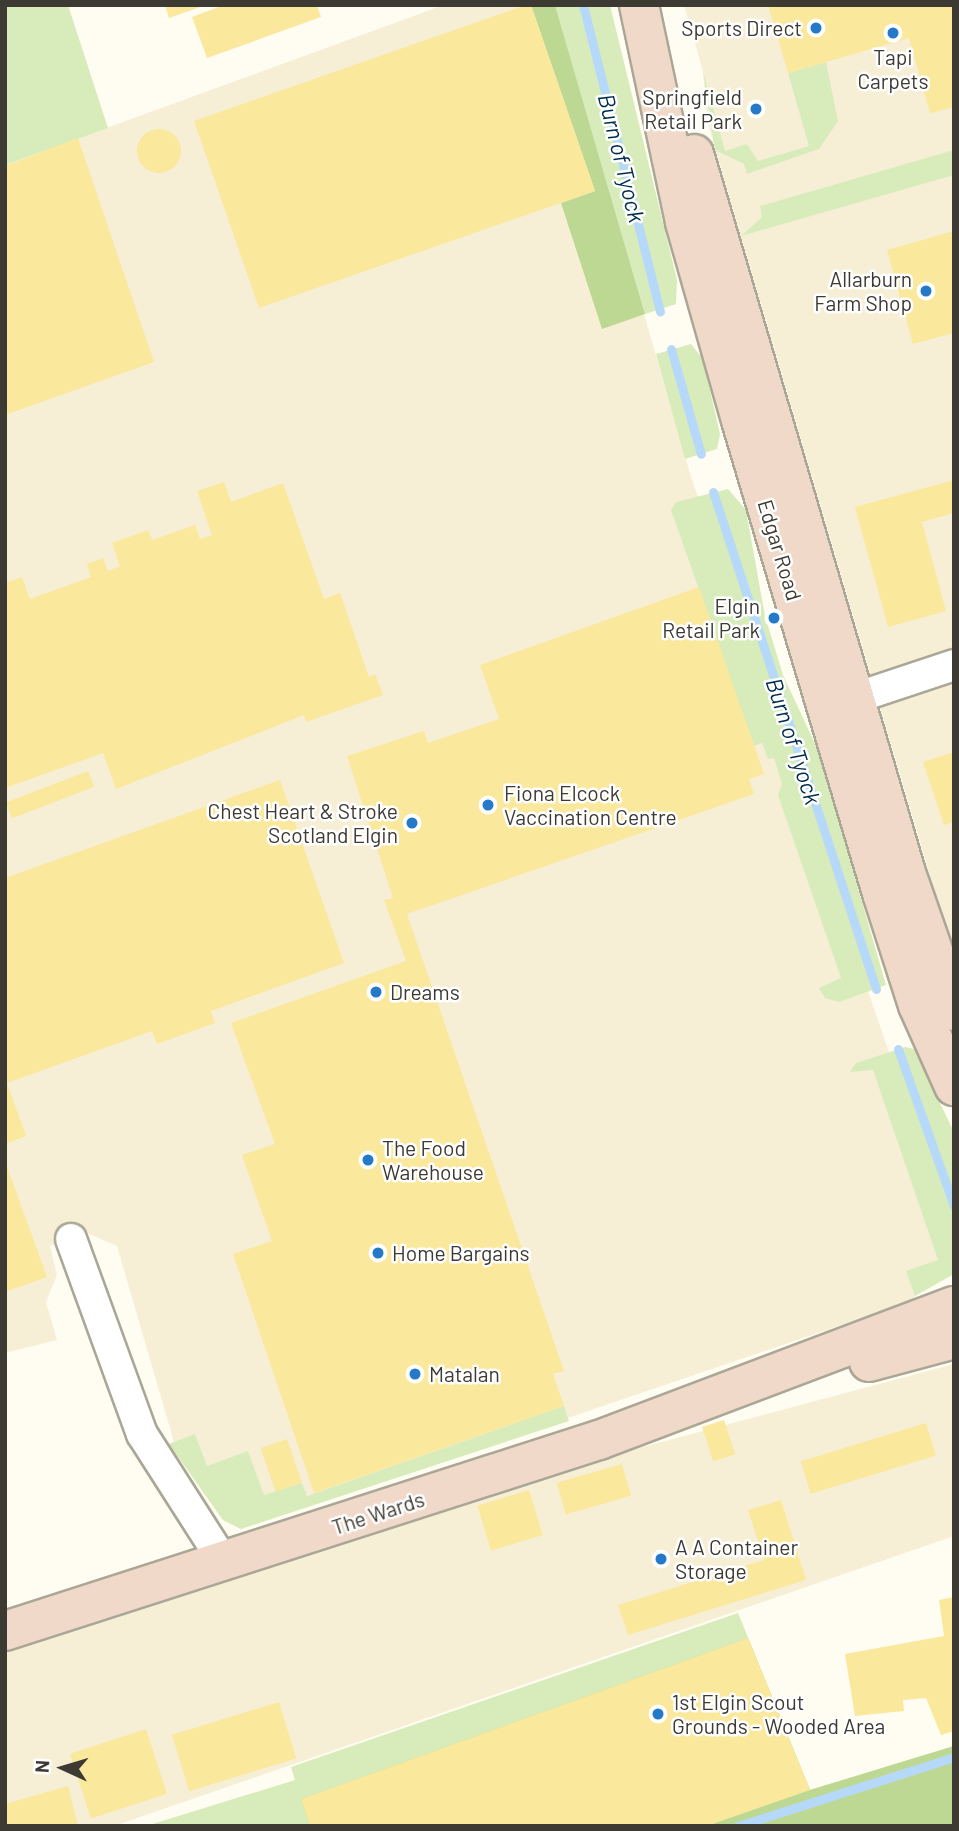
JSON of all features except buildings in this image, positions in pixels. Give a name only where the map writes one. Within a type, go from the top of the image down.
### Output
[{"type":"street","name":"Edgar Road","points":[[639,5],[685,222],[841,703],[954,1011]]},
{"type":"street","name":"Edgar Road","points":[[647,5],[841,703],[918,1005],[954,1086]]},
{"type":"street","points":[[841,703],[954,665]]},
{"type":"street","points":[[71,1239],[142,1434],[225,1564]]},
{"type":"street","name":"The Wards","points":[[5,1631],[225,1564],[747,1387],[796,1362],[954,1306]]},
{"type":"street","name":"The Wards","points":[[747,1387],[802,1381],[954,1339]]},
{"type":"shaded area","points":[[444,5],[555,5],[691,477],[954,1241],[954,1274],[929,1283],[909,1302],[241,1529],[223,1520],[169,1444],[174,1442],[117,1246],[87,1233],[50,1246],[57,1275],[46,1302],[57,1340],[5,1353],[5,165]]},
{"type":"shaded area","points":[[684,5],[954,5],[954,957],[707,121],[703,71]]},
{"type":"shaded area","points":[[954,1364],[954,1536],[114,1826],[5,1826],[5,1631],[605,1457]]},
{"type":"green space","points":[[5,5],[68,5],[108,128],[5,165]]},
{"type":"green space","points":[[531,5],[555,5],[645,314],[602,329],[561,203],[595,191]]},
{"type":"green space","points":[[555,5],[610,5],[677,280],[676,304],[645,314]]},
{"type":"green space","points":[[826,62],[838,121],[819,149],[747,174],[744,164],[715,150],[703,71],[725,151],[747,144],[758,161],[809,146],[788,73]]},
{"type":"green space","points":[[954,150],[954,175],[741,236],[762,217],[760,206]]},
{"type":"green space","points":[[691,344],[703,359],[720,434],[717,449],[685,459],[656,354]]},
{"type":"green space","points":[[728,489],[746,510],[765,616],[783,675],[818,750],[886,985],[839,1002],[825,998],[819,988],[841,978],[778,795],[782,784],[774,758],[768,759],[762,743],[754,746],[671,510],[676,502]]},
{"type":"green space","points":[[905,1047],[914,1049],[954,1132],[954,1274],[915,1296],[906,1271],[938,1260],[873,1070],[850,1072],[856,1063]]},
{"type":"green space","points":[[564,1406],[569,1421],[241,1529],[223,1520],[169,1444],[195,1434],[207,1466],[248,1451],[264,1495],[302,1483],[307,1496]]},
{"type":"green space","name":"1st Elgin Scout Grounds - Wooded Area","points":[[738,1613],[810,1790],[954,1746],[954,1826],[146,1826],[295,1780],[291,1767]]},
{"type":"green space","name":"1st Elgin Scout Grounds - Wooded Area","points":[[748,1638],[810,1790],[954,1746],[954,1826],[310,1826],[301,1799]]},
{"type":"waterway","name":"Burn of Tyock","points":[[583,5],[660,311]]},
{"type":"waterway","name":"Burn of Tyock","points":[[671,349],[701,454]]},
{"type":"waterway","name":"Burn of Tyock","points":[[713,492],[876,989]]},
{"type":"waterway","name":"Burn of Tyock","points":[[898,1049],[954,1206]]},
{"type":"waterway","points":[[738,1826],[954,1757]]},
{"type":"place","name":"Sports Direct","points":[[816,28]]},
{"type":"place","name":"Tapi Carpets","points":[[893,33]]},
{"type":"place","name":"Springfield Retail Park","points":[[756,109]]},
{"type":"place","name":"Allarburn Farm Shop","points":[[926,291]]},
{"type":"place","name":"Elgin Retail Park","points":[[774,618]]},
{"type":"place","name":"Fiona Elcock Vaccination Centre","points":[[488,805]]},
{"type":"place","name":"Chest Heart & Stroke Scotland Elgin","points":[[412,823]]},
{"type":"place","name":"Dreams","points":[[376,992]]},
{"type":"place","name":"The Food Warehouse","points":[[368,1160]]},
{"type":"place","name":"Home Bargains","points":[[378,1253]]},
{"type":"place","name":"Matalan","points":[[415,1374]]},
{"type":"place","name":"A A Container Storage","points":[[661,1559]]},
{"type":"place","name":"1st Elgin Scout Grounds - Wooded Area","points":[[658,1714]]}]
